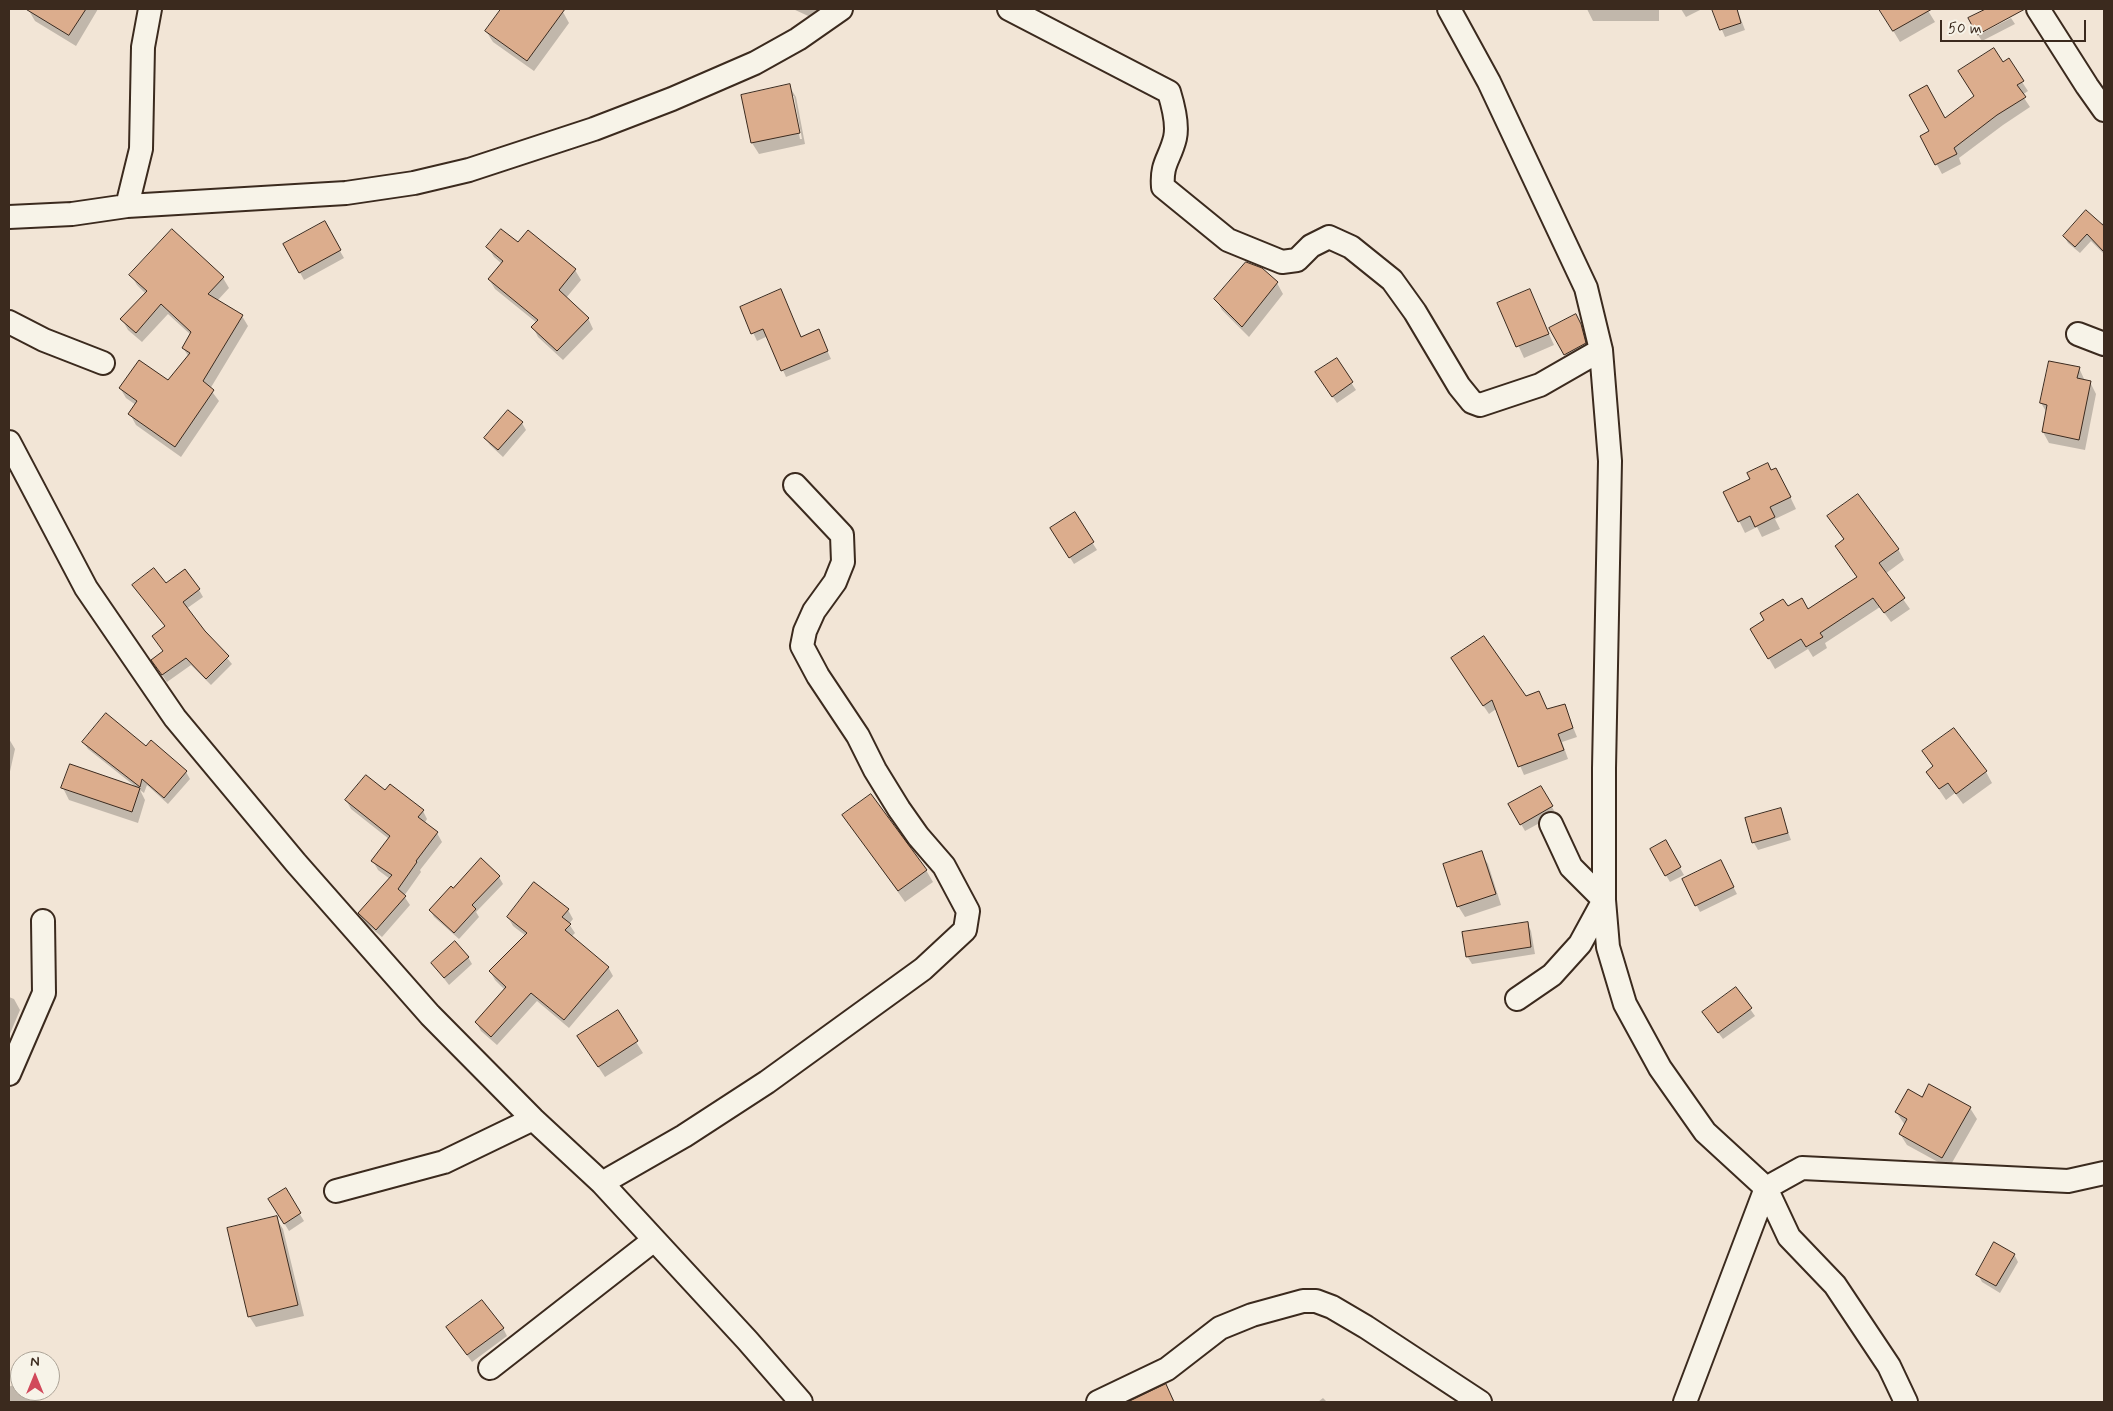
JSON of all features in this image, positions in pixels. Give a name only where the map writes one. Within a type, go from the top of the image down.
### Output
[{"type":"street","points":[[127,206],[141,150],[143,46],[150,9]]},
{"type":"street","points":[[9,217],[72,214],[127,206],[346,193],[414,183],[469,170],[524,154],[672,100],[755,63],[798,39],[841,9]]},
{"type":"street","points":[[1009,9],[1169,92],[1173,105],[1176,137],[1162,172],[1163,187],[1228,240],[1282,262],[1297,260],[1311,246],[1329,237],[1351,247],[1392,280],[1416,312],[1459,386],[1472,402],[1480,405],[1540,385],[1601,350]]},
{"type":"street","points":[[1449,9],[1490,82],[1586,288],[1601,350],[1610,461],[1604,758],[1604,900],[1608,947],[1624,1004],[1660,1068],[1705,1132],[1766,1188],[1789,1237],[1835,1286],[1889,1366],[1906,1402]]},
{"type":"street","points":[[2038,9],[2104,110]]},
{"type":"street","points":[[9,322],[44,340],[103,364]]},
{"type":"street","points":[[2078,334],[2104,344]]},
{"type":"street","points":[[9,442],[86,588],[175,718],[296,863],[430,1015],[533,1119],[602,1184],[747,1340],[801,1402]]},
{"type":"street","points":[[602,1184],[684,1136],[767,1082],[923,969],[965,930],[968,911],[944,866],[918,836],[899,809],[875,770],[858,736],[818,676],[802,646],[805,631],[814,611],[835,582],[843,562],[842,535],[795,486]]},
{"type":"street","points":[[1552,824],[1570,867],[1604,900]]},
{"type":"street","points":[[1517,998],[1552,975],[1580,944],[1604,900]]},
{"type":"street","points":[[9,1074],[44,993],[42,921]]},
{"type":"street","points":[[336,1191],[444,1162],[533,1119]]},
{"type":"street","points":[[1685,1402],[1766,1188],[1802,1168],[2068,1181],[2104,1173]]},
{"type":"street","points":[[490,1368],[654,1240]]},
{"type":"street","points":[[1098,1402],[1167,1369],[1220,1328],[1252,1315],[1303,1301],[1316,1301],[1332,1307],[1366,1327],[1480,1402]]},
{"type":"building","points":[[26,9],[86,9],[69,35]]},
{"type":"building","points":[[501,9],[565,9],[527,61],[485,31]]},
{"type":"building","points":[[1712,9],[1737,9],[1741,23],[1720,30]]},
{"type":"building","points":[[1879,9],[1932,9],[1893,31]]},
{"type":"building","points":[[1986,9],[2025,9],[1977,35],[1968,18]]},
{"type":"building","points":[[1994,48],[2003,62],[2009,58],[2024,81],[2017,85],[2026,97],[1997,115],[1954,148],[1957,154],[1935,165],[1920,136],[1929,131],[1909,95],[1927,85],[1945,118],[1974,96],[1958,71]]},
{"type":"building","points":[[790,84],[800,133],[751,143],[741,95]]},
{"type":"building","points":[[2086,210],[2104,226],[2104,252],[2087,234],[2075,247],[2063,236]]},
{"type":"building","points":[[325,221],[341,250],[299,273],[283,244]]},
{"type":"building","points":[[172,229],[224,277],[208,294],[243,315],[203,381],[214,390],[175,447],[128,414],[137,401],[119,388],[139,360],[168,380],[190,353],[182,348],[191,332],[161,304],[136,333],[120,319],[147,291],[129,275]]},
{"type":"building","points":[[501,229],[518,242],[528,230],[576,269],[559,290],[589,318],[557,351],[531,327],[538,320],[488,279],[503,261],[486,247]]},
{"type":"building","points":[[1246,262],[1262,268],[1278,282],[1242,327],[1214,299]]},
{"type":"building","points":[[781,289],[801,337],[819,329],[828,351],[781,371],[763,329],[751,334],[740,307]]},
{"type":"building","points":[[1530,289],[1549,334],[1516,347],[1497,303]]},
{"type":"building","points":[[1576,314],[1586,343],[1564,355],[1549,328]]},
{"type":"building","points":[[1337,358],[1353,382],[1332,397],[1315,372]]},
{"type":"building","points":[[2049,361],[2080,367],[2077,378],[2091,381],[2079,440],[2042,432],[2047,405],[2040,403]]},
{"type":"building","points":[[508,410],[523,422],[498,450],[484,438]]},
{"type":"building","points":[[1768,463],[1771,470],[1776,468],[1791,497],[1770,507],[1775,517],[1755,527],[1750,516],[1738,522],[1723,492],[1750,479],[1747,473]]},
{"type":"building","points":[[1858,494],[1899,549],[1879,563],[1905,598],[1884,613],[1873,598],[1820,633],[1823,637],[1806,647],[1801,639],[1768,659],[1750,629],[1764,620],[1760,613],[1783,599],[1788,606],[1802,598],[1808,609],[1857,577],[1835,546],[1844,539],[1827,516]]},
{"type":"building","points":[[1075,512],[1094,542],[1069,558],[1050,528]]},
{"type":"building","points":[[154,568],[166,583],[185,569],[200,589],[183,602],[205,631],[229,656],[206,679],[186,658],[162,675],[151,660],[163,651],[152,636],[165,626],[132,585]]},
{"type":"building","points":[[1484,636],[1526,696],[1539,691],[1547,709],[1565,704],[1573,728],[1558,734],[1564,750],[1518,767],[1492,700],[1483,706],[1451,658]]},
{"type":"building","points":[[106,713],[146,746],[151,740],[187,771],[164,798],[142,779],[140,787],[82,742]]},
{"type":"building","points":[[1954,728],[1987,771],[1956,794],[1948,783],[1939,789],[1926,772],[1933,766],[1922,751]]},
{"type":"building","points":[[70,764],[140,788],[132,812],[61,788]]},
{"type":"building","points":[[366,775],[385,790],[390,784],[424,810],[418,817],[438,832],[398,889],[406,896],[376,930],[358,913],[392,875],[371,861],[390,836],[345,800]]},
{"type":"building","points":[[1541,786],[1553,806],[1520,825],[1508,804]]},
{"type":"building","points":[[871,794],[927,870],[898,891],[842,815]]},
{"type":"building","points":[[1781,808],[1788,833],[1752,843],[1745,818]]},
{"type":"building","points":[[1666,840],[1681,867],[1665,876],[1650,849]]},
{"type":"building","points":[[1482,851],[1496,894],[1457,907],[1443,864]]},
{"type":"building","points":[[481,858],[500,876],[472,905],[476,909],[454,933],[429,910]]},
{"type":"building","points":[[1721,860],[1734,887],[1695,906],[1682,879]]},
{"type":"building","points":[[534,882],[569,909],[562,917],[571,924],[565,930],[609,967],[564,1020],[531,993],[491,1037],[475,1022],[506,987],[489,971],[527,933],[507,917]]},
{"type":"building","points":[[1528,922],[1531,947],[1466,957],[1462,932]]},
{"type":"building","points":[[455,941],[469,957],[444,978],[431,963]]},
{"type":"building","points":[[1736,987],[1752,1008],[1718,1033],[1702,1012]]},
{"type":"building","points":[[618,1010],[638,1041],[598,1067],[577,1036]]},
{"type":"building","points":[[1929,1084],[1971,1107],[1942,1158],[1899,1134],[1907,1119],[1895,1112],[1908,1089],[1922,1097]]},
{"type":"building","points":[[286,1188],[301,1213],[284,1224],[268,1199]]},
{"type":"building","points":[[277,1216],[298,1305],[248,1317],[227,1228]]},
{"type":"building","points":[[1994,1242],[2015,1254],[1996,1286],[1976,1275]]},
{"type":"building","points":[[482,1300],[504,1328],[467,1355],[446,1327]]},
{"type":"building","points":[[1166,1384],[1174,1402],[1128,1402]]}]
